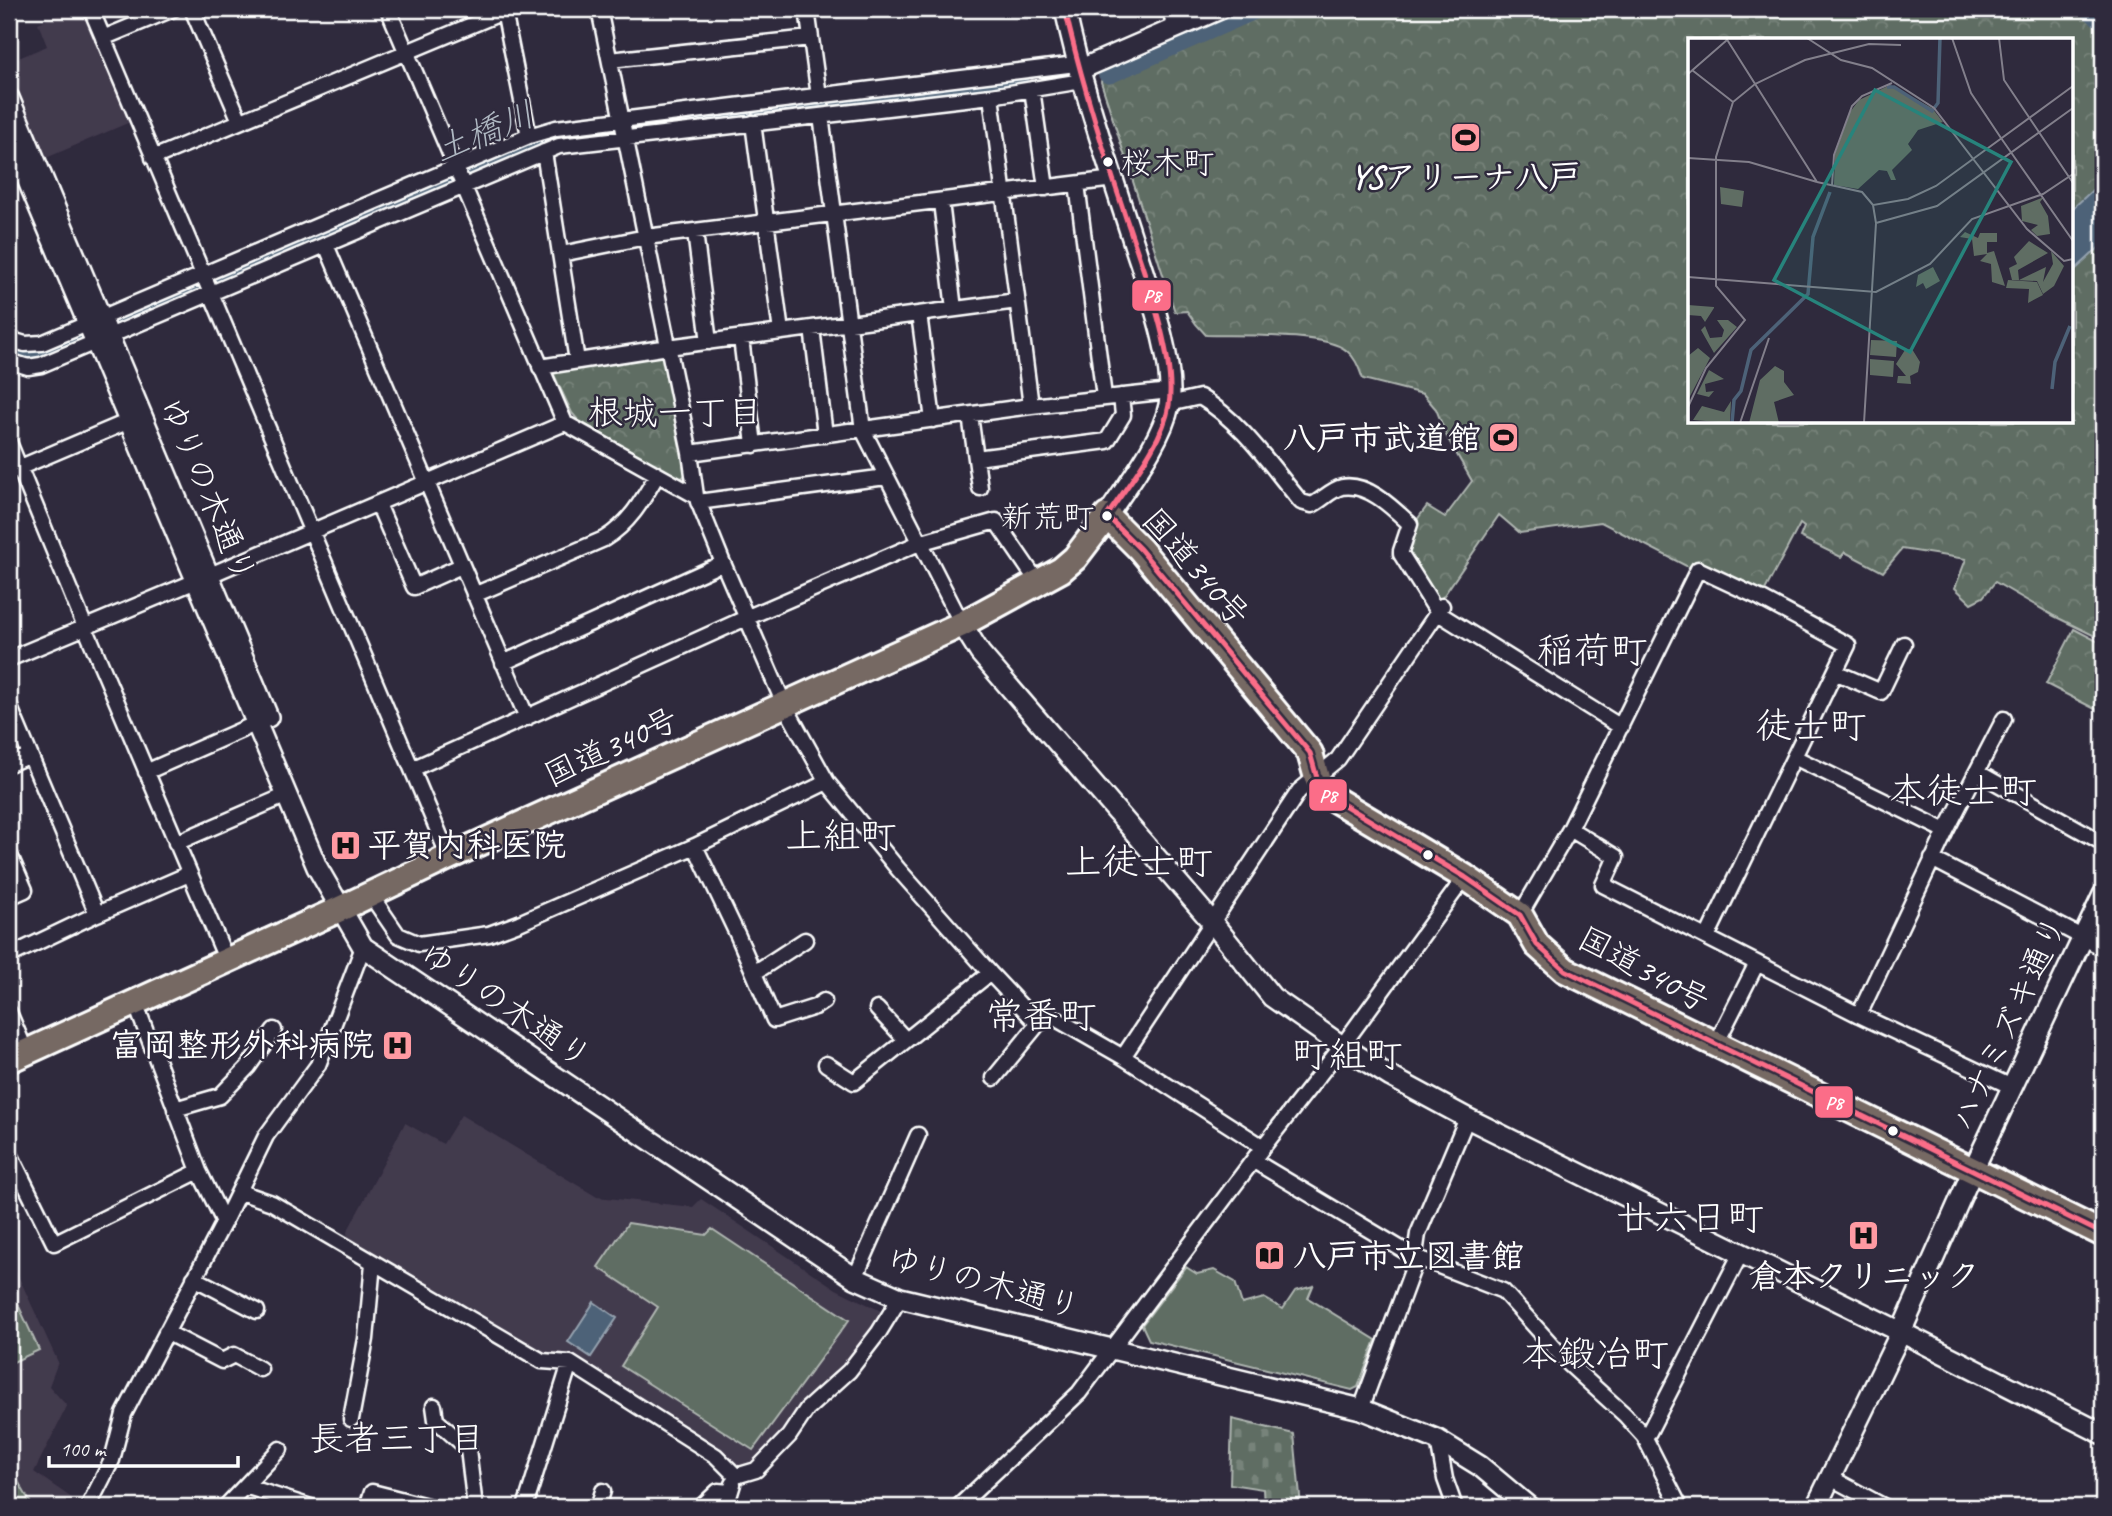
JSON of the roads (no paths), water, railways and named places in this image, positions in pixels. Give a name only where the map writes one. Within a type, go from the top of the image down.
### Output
[{"type":"highway","name":"国道340号","points":[[17,1056],[962,624],[1061,570],[1075,558],[1107,516],[1140,549],[1310,753],[1324,793],[1465,877],[1520,915],[1537,945],[1565,970],[2103,1234]]},
{"type":"street","points":[[91,9],[449,857]]},
{"type":"street","points":[[103,38],[173,9]]},
{"type":"street","points":[[192,9],[240,121]]},
{"type":"street","points":[[388,9],[565,423],[697,499],[886,477]]},
{"type":"street","points":[[599,9],[690,453],[697,499],[746,618],[784,704],[827,782],[898,869],[1038,1024]]},
{"type":"street","points":[[807,9],[819,96]]},
{"type":"street","points":[[1065,9],[1079,72],[1154,309],[1167,359],[1169,398],[1163,426],[1107,516]]},
{"type":"street","points":[[1172,9],[1173,29]]},
{"type":"street","points":[[9,339],[25,344],[42,343],[97,330],[211,293],[559,146],[1032,89],[1079,72],[1220,9]]},
{"type":"street","points":[[153,158],[507,10],[529,136]]},
{"type":"street","points":[[610,60],[810,38]]},
{"type":"street","points":[[9,361],[28,367],[41,365],[97,330],[204,275],[529,136],[556,128],[819,96],[1079,72]]},
{"type":"street","points":[[1032,89],[1046,188]]},
{"type":"street","points":[[991,96],[1031,406]]},
{"type":"street","name":"ゆりの木通り","points":[[9,98],[129,421],[202,578]]},
{"type":"street","points":[[821,116],[863,430],[919,543],[980,653],[1212,922],[1272,997],[1391,1077],[1467,1118],[2103,1434]]},
{"type":"street","points":[[753,123],[781,332]]},
{"type":"street","name":"ゆりの木通り","points":[[9,135],[97,330],[262,721],[329,861],[342,908]]},
{"type":"street","points":[[544,152],[578,361]]},
{"type":"street","points":[[561,254],[646,237],[1114,179]]},
{"type":"street","points":[[1077,184],[1104,397]]},
{"type":"street","points":[[941,201],[954,309]]},
{"type":"street","points":[[695,232],[709,342]]},
{"type":"street","points":[[326,244],[527,718]]},
{"type":"street","points":[[540,367],[668,347],[1017,301]]},
{"type":"street","points":[[919,314],[933,420]]},
{"type":"street","points":[[812,328],[825,435]]},
{"type":"street","points":[[741,338],[754,445]]},
{"type":"street","points":[[976,458],[1107,441],[1123,415],[1121,396]]},
{"type":"street","points":[[690,453],[1104,397],[1200,397],[1215,406],[1241,429],[1301,502],[1312,505],[1342,487],[1359,488],[1404,518],[1410,524],[1401,554],[1440,610],[1621,727]]},
{"type":"street","points":[[970,415],[980,488]]},
{"type":"street","points":[[14,470],[129,421]]},
{"type":"street","points":[[9,659],[565,423]]},
{"type":"street","points":[[9,442],[14,470],[85,627],[227,961]]},
{"type":"street","points":[[474,595],[617,531],[637,509],[657,475]]},
{"type":"street","points":[[378,504],[414,587],[461,566]]},
{"type":"street","points":[[412,769],[919,543],[996,521],[1039,584]]},
{"type":"street","points":[[503,663],[723,563]]},
{"type":"street","points":[[1520,915],[1570,829],[1698,569],[1772,604],[1848,645],[1707,937]]},
{"type":"street","points":[[1123,1057],[1298,792],[1338,759],[1440,610]]},
{"type":"street","points":[[1835,672],[1881,692],[1904,644]]},
{"type":"street","points":[[9,705],[97,914]]},
{"type":"street","points":[[1859,1015],[1932,859],[2004,719]]},
{"type":"street","points":[[146,772],[262,721]]},
{"type":"street","name":"ゆりの木通り","points":[[262,721],[287,796],[317,867],[363,947],[855,1278],[900,1298],[1361,1409],[1438,1440],[1480,1466],[1529,1507]]},
{"type":"street","points":[[9,764],[30,755]]},
{"type":"street","points":[[1794,757],[1946,831]]},
{"type":"street","points":[[1977,772],[2103,843]]},
{"type":"street","points":[[370,894],[398,935],[419,944],[489,934],[695,846],[827,782]]},
{"type":"street","points":[[176,843],[287,796]]},
{"type":"street","points":[[1570,829],[1616,857],[1603,884],[1859,1015],[2012,1087]]},
{"type":"street","points":[[695,846],[774,1020],[815,1007],[824,1001]]},
{"type":"street","points":[[9,853],[25,890],[9,897]]},
{"type":"street","points":[[1932,859],[2103,948]]},
{"type":"street","points":[[9,956],[189,874]]},
{"type":"street","points":[[958,1507],[1079,1392],[1342,1046],[1465,877]]},
{"type":"street","name":"ハナミズキ通り","points":[[1816,1507],[1901,1332],[1973,1170],[2103,895]]},
{"type":"street","points":[[754,972],[805,940]]},
{"type":"street","points":[[88,1507],[111,1460],[124,1414],[240,1192],[266,1136],[318,1065],[363,947]]},
{"type":"street","points":[[1716,1044],[1757,962]]},
{"type":"street","points":[[826,1064],[854,1082],[990,973]]},
{"type":"street","points":[[135,1002],[199,1171],[224,1222]]},
{"type":"street","points":[[877,1009],[906,1041]]},
{"type":"street","points":[[9,1012],[17,1056]]},
{"type":"street","points":[[994,1078],[1038,1024],[1053,1017],[1123,1057],[1263,1147]]},
{"type":"street","points":[[175,1109],[220,1096],[248,1067],[274,1030]]},
{"type":"street","points":[[1361,1409],[1412,1268],[1418,1234],[1467,1118]]},
{"type":"street","points":[[855,1278],[918,1135]]},
{"type":"street","points":[[9,1152],[54,1243],[199,1171]]},
{"type":"street","points":[[1254,1161],[1413,1256],[1503,1291],[1569,1364],[1644,1436],[1680,1507]]},
{"type":"street","points":[[240,1192],[272,1203],[542,1361],[570,1363],[716,1456],[736,1476]]},
{"type":"street","points":[[1644,1436],[1649,1432],[1741,1253]]},
{"type":"street","points":[[351,1419],[366,1339],[373,1263]]},
{"type":"street","points":[[194,1278],[257,1311]]},
{"type":"street","points":[[736,1476],[756,1470],[789,1436],[807,1409],[849,1371],[879,1332],[900,1298]]},
{"type":"street","points":[[166,1332],[222,1361],[234,1356],[260,1369]]},
{"type":"street","points":[[525,1507],[570,1363]]},
{"type":"street","points":[[434,1406],[436,1420],[468,1449],[475,1507]]},
{"type":"street","points":[[1438,1440],[1445,1479],[1455,1507]]},
{"type":"street","points":[[225,1507],[280,1449]]},
{"type":"street","points":[[726,1507],[736,1476]]},
{"type":"street","points":[[1831,1478],[1885,1507]]},
{"type":"street","points":[[246,1486],[311,1507]]},
{"type":"street","points":[[598,1507],[603,1491]]},
{"type":"street","points":[[701,1507],[718,1491],[730,1492]]},
{"type":"street","points":[[367,1507],[372,1493],[400,1504],[431,1507]]},
{"type":"water","points":[[2099,184],[2103,189],[2103,244],[2076,269],[2074,266],[2074,207]]},
{"type":"water","points":[[594,1302],[617,1318],[591,1357],[568,1342]]},
{"type":"waterway","name":"土橋川","points":[[1109,72],[1252,9]]},
{"type":"waterway","name":"土橋川","points":[[2092,9],[2103,18]]},
{"type":"waterway","name":"土橋川","points":[[9,351],[34,360],[551,140],[1017,82]]},
{"type":"place","name":"YSアリーナ八戸","points":[[1466,137]]},
{"type":"place","name":"桜木町","points":[[1108,162]]},
{"type":"place","name":"八戸市武道館","points":[[1504,438]]},
{"type":"place","name":"新荒町","points":[[1107,516]]},
{"type":"place","name":"平賀内科医院","points":[[345,845]]},
{"type":"place","name":"富岡整形外科病院","points":[[397,1045]]},
{"type":"place","name":"倉本クリニック","points":[[1864,1236]]},
{"type":"place","name":"八戸市立図書館","points":[[1270,1256]]},
{"type":"district","name":"根城一丁目","points":[[675,412]]},
{"type":"district","name":"稲荷町","points":[[1592,650]]},
{"type":"district","name":"徒士町","points":[[1811,725]]},
{"type":"district","name":"本徒士町","points":[[1963,790]]},
{"type":"district","name":"上組町","points":[[841,835]]},
{"type":"district","name":"上徒士町","points":[[1139,861]]},
{"type":"district","name":"常番町","points":[[1041,1015]]},
{"type":"district","name":"町組町","points":[[1347,1054]]},
{"type":"district","name":"廿六日町","points":[[1690,1217]]},
{"type":"district","name":"本鍛冶町","points":[[1595,1353]]},
{"type":"district","name":"長者三丁目","points":[[397,1438]]}]
